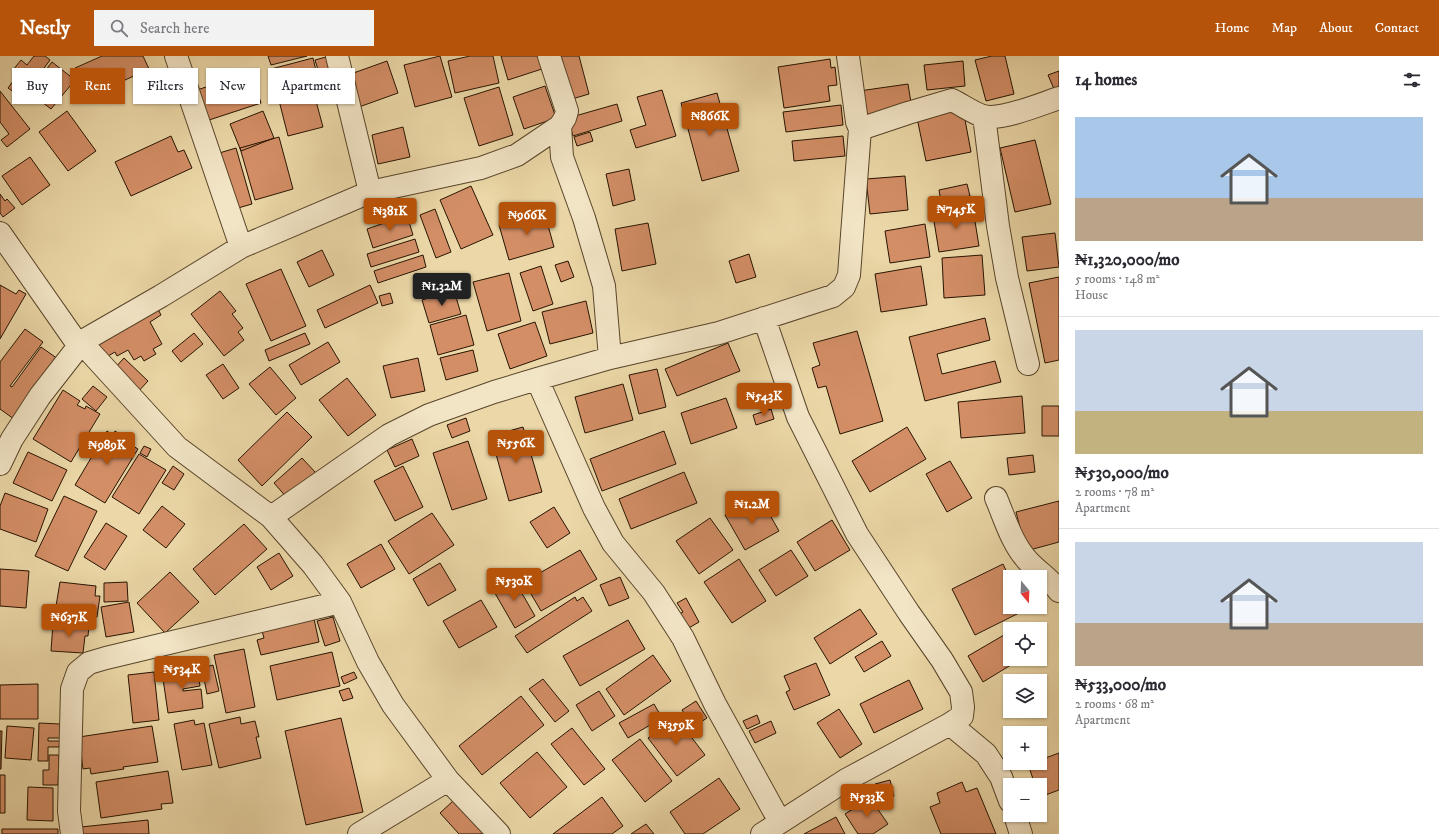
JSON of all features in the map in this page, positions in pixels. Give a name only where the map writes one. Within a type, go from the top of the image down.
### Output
[{"type":"street","points":[[176,56],[241,246]]},
{"type":"street","points":[[337,56],[370,192]]},
{"type":"street","points":[[0,464],[12,439],[40,396],[80,344],[168,292],[241,246],[370,192],[481,168],[517,155],[560,126],[567,111],[549,56]]},
{"type":"street","points":[[271,516],[389,435],[429,415],[494,392],[537,379],[610,358],[720,333],[833,296],[844,287],[849,274],[860,129],[857,122],[848,56]]},
{"type":"street","points":[[860,129],[952,100],[984,116],[1001,116],[1022,111],[1059,98]]},
{"type":"street","points":[[984,116],[998,226],[1007,278],[1028,364]]},
{"type":"street","points":[[560,126],[562,157],[584,218],[604,286],[610,358]]},
{"type":"street","points":[[0,233],[80,344],[177,447],[271,516],[313,565],[340,602],[368,662],[393,705],[448,780],[499,834]]},
{"type":"street","points":[[537,379],[594,508],[613,543],[654,593],[683,638],[715,704],[771,828],[846,780],[950,724],[962,716],[963,707],[961,692],[942,660],[857,534],[798,417],[764,318]]},
{"type":"street","points":[[996,498],[1015,543],[1028,561],[1051,580],[1059,591]]},
{"type":"street","points":[[72,834],[69,811],[72,688],[78,672],[89,664],[106,658],[340,602]]},
{"type":"street","points":[[950,724],[986,754],[1003,780]]},
{"type":"street","points":[[359,834],[448,780]]},
{"type":"street","points":[[1017,822],[1021,834]]},
{"type":"building","points":[[34,56],[45,56],[50,60],[44,68],[15,68],[21,60],[27,65]]},
{"type":"building","points":[[102,56],[143,56],[149,68],[133,68],[133,76],[125,80],[125,68],[75,68]]},
{"type":"building","points":[[268,56],[307,56],[271,65]]},
{"type":"building","points":[[440,56],[452,97],[415,107],[404,65]]},
{"type":"building","points":[[470,56],[493,56],[499,83],[455,93],[448,61]]},
{"type":"building","points":[[501,56],[541,56],[545,68],[508,80]]},
{"type":"building","points":[[561,56],[579,56],[589,94],[572,99]]},
{"type":"building","points":[[992,56],[1005,56],[1014,94],[986,101],[975,60]]},
{"type":"building","points":[[326,57],[329,68],[317,68],[315,60]]},
{"type":"building","points":[[313,58],[315,68],[275,68]]},
{"type":"building","points":[[830,59],[831,68],[835,67],[837,85],[828,86],[830,101],[784,108],[778,67]]},
{"type":"building","points":[[387,61],[398,93],[359,107],[355,95],[355,72]]},
{"type":"building","points":[[963,61],[965,86],[927,90],[924,65]]},
{"type":"building","points":[[52,62],[60,68],[47,68]]},
{"type":"building","points":[[62,70],[70,76],[70,86],[62,96]]},
{"type":"building","points":[[1059,71],[1059,87],[1054,89],[1048,75]]},
{"type":"building","points":[[12,83],[12,91],[8,88]]},
{"type":"building","points":[[908,84],[912,109],[863,116],[859,91]]},
{"type":"building","points":[[545,86],[556,118],[524,129],[513,97]]},
{"type":"building","points":[[206,87],[206,104],[258,104],[206,121],[198,90]]},
{"type":"building","points":[[499,87],[513,135],[479,146],[464,98]]},
{"type":"building","points":[[662,90],[676,136],[636,148],[630,130],[646,125],[637,97]]},
{"type":"building","points":[[0,91],[30,129],[7,147],[1,140],[9,134],[0,122]]},
{"type":"building","points":[[717,93],[739,171],[702,181],[681,103]]},
{"type":"building","points":[[45,104],[55,104],[51,109]]},
{"type":"building","points":[[280,104],[317,104],[323,127],[288,136]]},
{"type":"building","points":[[617,104],[622,121],[573,136],[568,118]]},
{"type":"building","points":[[841,105],[843,125],[786,132],[783,112]]},
{"type":"building","points":[[963,109],[971,152],[926,161],[917,118]]},
{"type":"building","points":[[67,111],[96,151],[68,171],[39,132]]},
{"type":"building","points":[[263,111],[274,138],[241,151],[230,124]]},
{"type":"building","points":[[403,127],[410,157],[378,164],[372,135]]},
{"type":"building","points":[[590,132],[593,141],[577,146],[574,137]]},
{"type":"building","points":[[171,136],[178,152],[184,150],[192,168],[131,196],[115,162]]},
{"type":"building","points":[[843,136],[845,156],[794,161],[792,141]]},
{"type":"building","points":[[279,137],[293,189],[255,200],[240,148]]},
{"type":"building","points":[[1035,140],[1051,204],[1015,212],[1000,148]]},
{"type":"building","points":[[236,148],[252,204],[231,210],[216,154]]},
{"type":"building","points":[[30,157],[50,185],[22,205],[2,176]]},
{"type":"building","points":[[629,169],[635,200],[613,206],[606,174]]},
{"type":"building","points":[[905,176],[908,210],[870,214],[866,179]]},
{"type":"building","points":[[967,184],[970,196],[941,202],[939,190]]},
{"type":"building","points":[[471,186],[493,235],[461,249],[440,200]]},
{"type":"building","points":[[0,194],[5,201],[7,199],[15,208],[3,217],[0,213]]},
{"type":"building","points":[[435,209],[451,252],[436,258],[420,215]]},
{"type":"building","points":[[973,209],[979,246],[939,252],[933,215]]},
{"type":"building","points":[[544,211],[554,247],[509,260],[499,225]]},
{"type":"building","points":[[407,215],[413,235],[373,248],[367,229]]},
{"type":"building","points":[[648,223],[656,264],[622,271],[615,229]]},
{"type":"building","points":[[925,224],[930,257],[890,263],[885,231]]},
{"type":"building","points":[[1055,233],[1059,267],[1027,271],[1022,237]]},
{"type":"building","points":[[415,239],[419,252],[371,267],[367,254]]},
{"type":"building","points":[[322,250],[334,275],[309,287],[297,262]]},
{"type":"building","points":[[749,254],[756,277],[736,283],[729,261]]},
{"type":"building","points":[[423,255],[426,267],[378,283],[374,271]]},
{"type":"building","points":[[982,255],[985,295],[944,298],[942,258]]},
{"type":"building","points":[[568,261],[574,277],[561,282],[555,265]]},
{"type":"building","points":[[541,266],[553,304],[533,311],[520,273]]},
{"type":"building","points":[[921,266],[927,305],[881,312],[875,274]]},
{"type":"building","points":[[281,269],[306,326],[271,341],[246,284]]},
{"type":"building","points":[[509,273],[521,321],[487,331],[473,282]]},
{"type":"building","points":[[1059,277],[1059,360],[1045,363],[1029,283]]},
{"type":"building","points":[[0,285],[16,294],[19,290],[26,294],[0,339]]},
{"type":"building","points":[[370,285],[378,303],[325,328],[317,310]]},
{"type":"building","points":[[454,290],[461,314],[429,323],[422,300]]},
{"type":"building","points":[[220,291],[236,311],[232,314],[243,328],[238,332],[244,340],[224,356],[191,314]]},
{"type":"building","points":[[390,293],[393,303],[382,306],[379,296]]},
{"type":"building","points":[[586,301],[593,333],[550,344],[542,312]]},
{"type":"building","points":[[156,305],[161,315],[150,322],[162,344],[153,349],[156,354],[144,361],[141,356],[134,360],[128,350],[117,356],[115,352],[103,359],[93,340]]},
{"type":"building","points":[[466,315],[474,345],[438,355],[430,325]]},
{"type":"building","points":[[985,318],[990,340],[937,354],[942,374],[995,361],[1001,382],[925,401],[909,337]]},
{"type":"building","points":[[535,322],[547,356],[510,369],[498,334]]},
{"type":"building","points":[[25,329],[43,342],[10,386],[12,387],[41,347],[58,359],[14,419],[0,409],[0,362]]},
{"type":"building","points":[[857,331],[883,421],[840,434],[826,386],[818,388],[812,368],[820,365],[813,343]]},
{"type":"building","points":[[194,333],[203,344],[181,362],[172,351]]},
{"type":"building","points":[[305,333],[310,344],[269,361],[265,350]]},
{"type":"building","points":[[328,342],[340,362],[301,385],[289,365]]},
{"type":"building","points":[[728,343],[740,371],[677,396],[665,369]]},
{"type":"building","points":[[473,350],[478,371],[446,380],[440,358]]},
{"type":"building","points":[[124,358],[148,381],[136,394],[112,371]]},
{"type":"building","points":[[418,358],[425,391],[391,398],[383,366]]},
{"type":"building","points":[[223,364],[239,388],[223,399],[206,375]]},
{"type":"building","points":[[270,367],[296,398],[276,415],[249,384]]},
{"type":"building","points":[[657,369],[666,407],[639,414],[629,375]]},
{"type":"building","points":[[347,378],[376,415],[348,436],[319,400]]},
{"type":"building","points":[[623,384],[633,420],[585,433],[575,397]]},
{"type":"building","points":[[93,386],[107,397],[96,411],[82,399]]},
{"type":"building","points":[[63,390],[80,401],[77,405],[85,409],[86,406],[100,414],[71,462],[33,439]]},
{"type":"building","points":[[1022,396],[1025,433],[961,438],[958,402]]},
{"type":"building","points":[[726,398],[737,428],[691,444],[681,413]]},
{"type":"building","points":[[1042,406],[1059,406],[1059,436],[1042,436]]},
{"type":"building","points":[[771,409],[774,419],[756,425],[753,415]]},
{"type":"building","points":[[287,412],[312,437],[262,486],[238,460]]},
{"type":"building","points":[[466,418],[470,431],[452,438],[447,425]]},
{"type":"building","points":[[523,427],[542,492],[509,501],[491,436]]},
{"type":"building","points":[[907,427],[926,459],[870,492],[852,461]]},
{"type":"building","points":[[107,431],[113,435],[115,431],[128,439],[126,442],[138,449],[105,503],[75,485]]},
{"type":"building","points":[[664,431],[676,464],[602,491],[590,459]]},
{"type":"building","points":[[412,439],[419,456],[395,467],[387,450]]},
{"type":"building","points":[[468,441],[487,499],[452,510],[433,453]]},
{"type":"building","points":[[144,446],[151,449],[147,457],[140,453]]},
{"type":"building","points":[[28,452],[67,470],[52,501],[13,483]]},
{"type":"building","points":[[139,454],[166,470],[139,514],[112,497]]},
{"type":"building","points":[[1033,455],[1035,472],[1009,475],[1007,458]]},
{"type":"building","points":[[302,458],[316,473],[288,499],[274,483]]},
{"type":"building","points":[[950,461],[972,498],[947,512],[926,474]]},
{"type":"building","points":[[173,466],[184,474],[174,490],[162,483]]},
{"type":"building","points":[[403,466],[423,507],[395,521],[374,481]]},
{"type":"building","points":[[684,472],[697,503],[631,529],[619,499]]},
{"type":"building","points":[[5,493],[48,509],[36,542],[0,529],[0,506]]},
{"type":"building","points":[[64,496],[97,511],[68,571],[35,556]]},
{"type":"building","points":[[762,501],[779,531],[745,550],[725,515],[740,507],[743,511]]},
{"type":"building","points":[[1059,501],[1059,542],[1026,551],[1016,512]]},
{"type":"building","points":[[162,506],[185,524],[166,548],[143,530]]},
{"type":"building","points":[[554,507],[570,533],[547,548],[530,522]]},
{"type":"building","points":[[432,513],[454,545],[409,574],[388,541]]},
{"type":"building","points":[[710,518],[733,550],[699,574],[676,541]]},
{"type":"building","points":[[832,520],[850,550],[815,571],[797,542]]},
{"type":"building","points":[[106,523],[127,536],[105,570],[84,557]]},
{"type":"building","points":[[244,524],[267,549],[215,595],[193,569]]},
{"type":"building","points":[[381,544],[395,569],[361,588],[347,564]]},
{"type":"building","points":[[580,550],[597,579],[541,611],[524,582]]},
{"type":"building","points":[[791,550],[808,576],[776,596],[759,570]]},
{"type":"building","points":[[279,553],[293,576],[271,590],[257,567]]},
{"type":"building","points":[[739,559],[766,601],[732,623],[704,582]]},
{"type":"building","points":[[440,563],[456,590],[428,606],[413,579]]},
{"type":"building","points":[[1003,564],[1006,570],[1003,570],[1003,614],[1017,614],[975,635],[952,589]]},
{"type":"building","points":[[0,569],[29,571],[26,608],[0,606]]},
{"type":"building","points":[[170,572],[199,602],[165,633],[137,603]]},
{"type":"building","points":[[512,576],[535,616],[515,628],[492,588]]},
{"type":"building","points":[[620,577],[629,598],[609,606],[600,585]]},
{"type":"building","points":[[60,582],[96,586],[95,596],[100,596],[97,617],[55,612]]},
{"type":"building","points":[[127,582],[128,601],[104,602],[104,583]]},
{"type":"building","points":[[575,597],[577,601],[583,597],[592,611],[527,653],[515,636]]},
{"type":"building","points":[[686,598],[699,622],[687,629],[679,614],[683,612],[677,603]]},
{"type":"building","points":[[481,600],[497,627],[459,648],[443,621]]},
{"type":"building","points":[[129,602],[134,632],[106,637],[101,607]]},
{"type":"building","points":[[860,609],[877,634],[830,664],[814,638]]},
{"type":"building","points":[[333,617],[340,641],[325,646],[317,621]]},
{"type":"building","points":[[314,619],[319,642],[261,655],[257,640],[264,638],[262,631]]},
{"type":"building","points":[[628,620],[645,649],[580,686],[563,656]]},
{"type":"building","points":[[53,623],[89,625],[88,636],[85,636],[83,653],[51,651]]},
{"type":"building","points":[[1003,636],[1003,666],[1009,666],[983,682],[968,656]]},
{"type":"building","points":[[882,641],[891,656],[864,672],[855,657]]},
{"type":"building","points":[[244,649],[255,707],[226,713],[214,655]]},
{"type":"building","points":[[332,652],[340,686],[277,700],[270,666]]},
{"type":"building","points":[[653,655],[671,681],[624,715],[606,689]]},
{"type":"building","points":[[816,663],[830,695],[794,710],[786,692],[790,690],[784,676]]},
{"type":"building","points":[[213,665],[219,691],[207,694],[202,668]]},
{"type":"building","points":[[197,667],[200,686],[183,689],[183,691],[201,689],[203,708],[168,713],[162,672]]},
{"type":"building","points":[[154,672],[159,720],[133,723],[128,675]]},
{"type":"building","points":[[354,672],[357,678],[344,684],[341,677]]},
{"type":"building","points":[[543,679],[569,711],[555,722],[529,689]]},
{"type":"building","points":[[909,680],[923,709],[874,733],[860,704]]},
{"type":"building","points":[[38,684],[38,719],[0,719],[0,685]]},
{"type":"building","points":[[349,688],[353,698],[343,701],[339,691]]},
{"type":"building","points":[[599,691],[615,716],[592,731],[576,705]]},
{"type":"building","points":[[521,696],[544,725],[482,775],[459,746]]},
{"type":"building","points":[[696,701],[707,718],[693,727],[682,710]]},
{"type":"building","points":[[654,704],[662,718],[628,738],[619,723]]},
{"type":"building","points":[[839,709],[862,744],[840,758],[817,723]]},
{"type":"building","points":[[757,715],[760,723],[747,729],[743,721]]},
{"type":"building","points":[[240,717],[241,724],[255,721],[259,737],[256,737],[261,758],[219,768],[209,724]]},
{"type":"building","points":[[676,717],[705,755],[677,776],[648,738]]},
{"type":"building","points":[[341,718],[363,812],[306,825],[285,731]]},
{"type":"building","points":[[194,720],[195,725],[204,723],[212,765],[182,770],[174,724]]},
{"type":"building","points":[[771,721],[776,733],[755,743],[749,731]]},
{"type":"building","points":[[39,723],[60,724],[60,738],[48,738],[48,741],[60,741],[59,747],[48,747],[48,761],[38,761]]},
{"type":"building","points":[[7,726],[34,728],[31,760],[5,758]]},
{"type":"building","points":[[152,726],[158,762],[123,767],[124,769],[91,774],[90,768],[83,769],[79,737]]},
{"type":"building","points":[[572,728],[605,769],[584,785],[551,744]]},
{"type":"building","points":[[0,731],[2,731],[1,769],[0,769]]},
{"type":"building","points":[[640,739],[672,781],[645,802],[612,760]]},
{"type":"building","points":[[537,752],[567,787],[530,818],[500,783]]},
{"type":"building","points":[[1059,753],[1059,790],[1047,794],[1047,778],[1033,778],[1030,770],[1047,770],[1047,757]]},
{"type":"building","points":[[49,755],[59,755],[58,785],[43,785],[43,770],[49,770]]},
{"type":"building","points":[[168,771],[173,803],[161,804],[162,809],[101,818],[96,782]]},
{"type":"building","points":[[0,775],[5,775],[5,813],[0,813]]},
{"type":"building","points":[[719,778],[740,809],[703,834],[685,834],[670,812]]},
{"type":"building","points":[[890,780],[894,796],[880,801],[875,784]]},
{"type":"building","points":[[962,782],[966,792],[977,788],[996,834],[941,834],[930,807],[940,803],[937,793]]},
{"type":"building","points":[[28,787],[53,788],[53,821],[27,820]]},
{"type":"building","points":[[602,797],[623,826],[612,834],[553,834]]},
{"type":"building","points":[[870,798],[888,824],[873,834],[858,834],[845,814]]},
{"type":"building","points":[[453,801],[485,834],[459,834],[440,813]]},
{"type":"building","points":[[836,817],[845,834],[804,834]]},
{"type":"building","points":[[148,820],[149,834],[81,834],[81,827]]},
{"type":"building","points":[[646,824],[654,834],[631,834]]},
{"type":"building","points":[[2,829],[58,829],[58,834],[2,834]]}]
